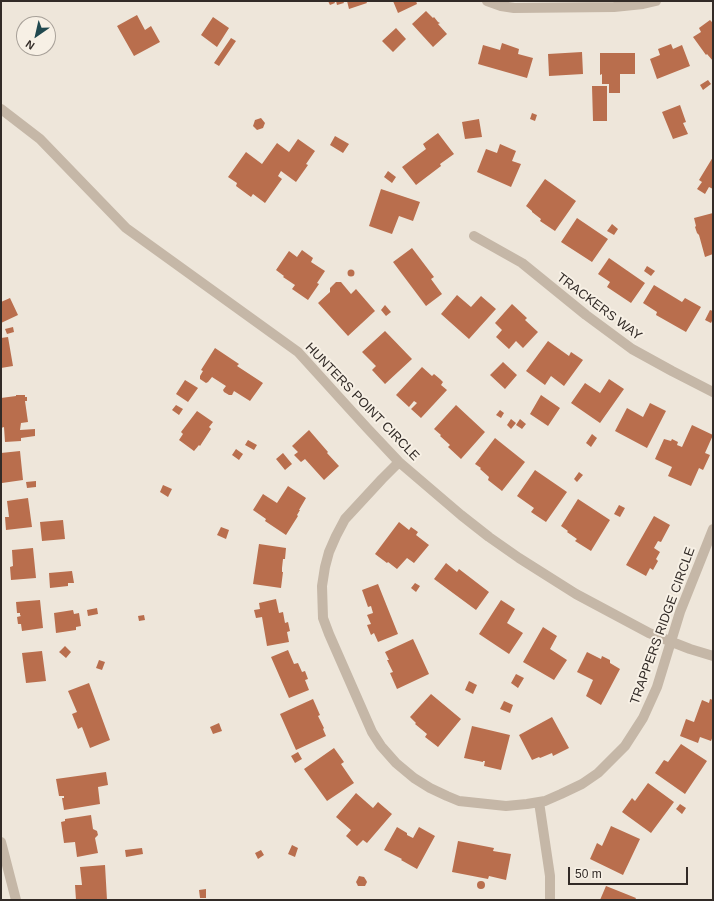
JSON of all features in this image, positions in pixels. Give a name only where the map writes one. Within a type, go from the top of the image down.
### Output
[{"type":"street","points":[[487,1],[501,6],[514,8],[614,7],[656,1]]},
{"type":"street","name":"HUNTERS POINT CIRCLE","points":[[1,109],[40,139],[126,228],[298,352],[399,462],[489,537],[576,594],[650,633],[670,642],[713,656]]},
{"type":"street","name":"TRACKERS WAY","points":[[474,236],[522,263],[586,315],[632,349],[672,372],[713,392]]},
{"type":"street","name":"TRAPPERS RIDGE CIRCLE","points":[[399,462],[345,519],[336,536],[324,567],[322,586],[323,618],[372,732],[381,746],[396,763],[414,778],[430,788],[459,801],[506,806],[545,801],[582,784],[598,773],[625,746],[643,718],[657,687],[680,612],[713,529]]},
{"type":"street","points":[[539,802],[550,876],[550,900]]},
{"type":"street","points":[[1,842],[16,900]]},
{"type":"building","points":[[328,1],[334,1],[335,3],[330,5]]},
{"type":"building","points":[[336,1],[343,1],[344,3],[337,5]]},
{"type":"building","points":[[347,1],[366,1],[367,3],[349,9]]},
{"type":"building","points":[[393,1],[416,1],[417,4],[398,13]]},
{"type":"building","points":[[426,11],[440,23],[438,24],[447,34],[433,47],[412,24]]},
{"type":"building","points":[[137,15],[145,30],[151,26],[160,42],[134,56],[117,26]]},
{"type":"building","points":[[213,17],[229,28],[217,47],[201,35]]},
{"type":"building","points":[[710,20],[713,23],[713,61],[707,54],[706,55],[693,37],[701,32],[699,28]]},
{"type":"building","points":[[396,28],[406,39],[393,52],[382,41]]},
{"type":"building","points":[[231,38],[236,41],[219,66],[214,63]]},
{"type":"building","points":[[502,43],[519,49],[518,54],[533,58],[527,78],[478,64],[483,45],[500,50]]},
{"type":"building","points":[[671,44],[673,49],[682,45],[690,66],[657,79],[650,59],[660,55],[658,49]]},
{"type":"building","points":[[582,52],[583,74],[549,76],[548,54]]},
{"type":"building","points":[[600,53],[635,53],[635,74],[620,74],[620,93],[609,93],[609,84],[602,84],[602,74],[600,75]]},
{"type":"building","points":[[708,80],[711,84],[703,90],[700,85]]},
{"type":"building","points":[[592,86],[607,86],[607,121],[593,121]]},
{"type":"building","points":[[680,105],[686,122],[683,123],[688,134],[673,139],[662,112]]},
{"type":"building","points":[[532,113],[537,115],[535,121],[530,119]]},
{"type":"building","points":[[261,118],[265,123],[263,128],[257,130],[253,126],[255,120]]},
{"type":"building","points":[[479,119],[482,137],[465,139],[462,122]]},
{"type":"building","points":[[438,133],[454,154],[416,185],[402,167],[426,149],[423,144]]},
{"type":"building","points":[[335,136],[349,144],[343,153],[330,145]]},
{"type":"building","points":[[298,139],[315,151],[306,164],[308,165],[296,182],[281,171],[278,176],[282,179],[265,203],[253,194],[251,197],[236,186],[237,183],[228,177],[246,152],[262,164],[277,143],[289,152]]},
{"type":"building","points":[[500,144],[516,151],[512,161],[521,164],[511,187],[477,172],[486,149],[497,153]]},
{"type":"building","points":[[713,157],[713,189],[709,187],[705,194],[697,189],[702,182],[699,180]]},
{"type":"building","points":[[388,171],[396,177],[392,183],[384,177]]},
{"type":"building","points":[[545,179],[576,201],[555,231],[540,221],[541,219],[526,206]]},
{"type":"building","points":[[381,189],[420,202],[413,221],[399,216],[392,234],[369,226]]},
{"type":"building","points":[[713,213],[713,254],[705,257],[699,235],[695,227],[694,218]]},
{"type":"building","points":[[577,218],[608,239],[592,262],[561,242]]},
{"type":"building","points":[[612,224],[618,229],[614,235],[607,231]]},
{"type":"building","points":[[412,248],[434,277],[431,279],[442,294],[426,306],[393,262]]},
{"type":"building","points":[[302,250],[313,258],[311,262],[325,271],[317,283],[319,284],[308,300],[292,289],[295,285],[276,270],[289,251],[297,257]]},
{"type":"building","points":[[609,258],[645,283],[631,303],[607,287],[610,282],[598,274]]},
{"type":"building","points":[[647,266],[655,271],[651,276],[644,271]]},
{"type":"building","points":[[351,269],[354,270],[354,276],[351,277],[348,276],[347,273],[348,270]]},
{"type":"building","points":[[336,282],[341,282],[351,294],[356,289],[375,311],[348,336],[318,303],[330,292],[330,288]]},
{"type":"building","points":[[654,285],[682,302],[685,298],[701,307],[686,332],[656,315],[657,312],[643,303]]},
{"type":"building","points":[[457,295],[471,307],[481,296],[496,309],[469,339],[441,314]]},
{"type":"building","points":[[10,298],[18,315],[1,323],[1,302]]},
{"type":"building","points":[[512,304],[527,318],[525,320],[538,332],[523,348],[516,341],[509,349],[496,337],[502,330],[495,323]]},
{"type":"building","points":[[385,305],[391,312],[386,316],[381,310]]},
{"type":"building","points":[[710,310],[713,311],[713,319],[711,323],[705,320]]},
{"type":"building","points":[[13,327],[14,332],[7,334],[5,329]]},
{"type":"building","points":[[385,331],[412,359],[385,384],[372,370],[376,366],[362,352]]},
{"type":"building","points":[[8,337],[13,366],[1,368],[1,338]]},
{"type":"building","points":[[548,341],[569,356],[571,352],[583,360],[564,386],[551,376],[545,385],[526,371]]},
{"type":"building","points":[[215,348],[239,364],[237,366],[263,383],[250,401],[234,391],[232,395],[224,392],[223,390],[226,386],[212,377],[206,383],[200,379],[203,371],[201,370]]},
{"type":"building","points":[[503,362],[517,375],[505,389],[490,375]]},
{"type":"building","points":[[422,367],[432,376],[434,374],[440,379],[443,382],[441,385],[447,390],[421,418],[411,409],[417,403],[414,401],[409,407],[396,395]]},
{"type":"building","points":[[609,379],[624,389],[600,423],[571,403],[585,383],[600,393]]},
{"type":"building","points":[[185,380],[198,388],[188,402],[176,394]]},
{"type":"building","points":[[25,395],[25,397],[27,397],[27,401],[25,401],[28,422],[21,423],[20,430],[35,429],[35,436],[21,438],[21,441],[5,442],[4,427],[1,428],[1,398]]},
{"type":"building","points":[[541,395],[560,408],[548,426],[530,414]]},
{"type":"building","points":[[650,403],[666,411],[647,448],[615,431],[627,408],[643,417]]},
{"type":"building","points":[[176,405],[183,409],[179,415],[172,410]]},
{"type":"building","points":[[456,405],[485,432],[461,459],[448,447],[450,445],[434,429]]},
{"type":"building","points":[[500,410],[504,413],[501,418],[496,415]]},
{"type":"building","points":[[197,411],[213,422],[209,427],[211,429],[200,446],[199,445],[194,451],[179,440],[183,434],[181,432]]},
{"type":"building","points":[[511,419],[516,423],[511,429],[507,425]]},
{"type":"building","points":[[520,419],[526,424],[522,429],[516,425]]},
{"type":"building","points":[[692,425],[713,435],[705,453],[710,455],[703,470],[699,468],[691,486],[668,476],[672,467],[655,459],[664,439],[671,441],[672,439],[678,442],[677,445],[682,447]]},
{"type":"building","points":[[309,430],[339,466],[324,480],[305,459],[301,462],[294,455],[298,452],[292,446]]},
{"type":"building","points":[[592,434],[597,438],[591,447],[586,443]]},
{"type":"building","points":[[495,438],[525,462],[502,491],[488,480],[489,477],[475,464]]},
{"type":"building","points":[[248,440],[257,445],[254,450],[245,445]]},
{"type":"building","points":[[236,449],[243,454],[239,460],[232,455]]},
{"type":"building","points":[[20,451],[23,480],[2,483],[1,453]]},
{"type":"building","points":[[283,453],[292,464],[285,470],[276,459]]},
{"type":"building","points":[[535,470],[567,492],[546,522],[531,512],[534,508],[517,496]]},
{"type":"building","points":[[579,472],[583,475],[577,482],[574,479]]},
{"type":"building","points":[[36,481],[36,487],[27,488],[26,482]]},
{"type":"building","points":[[163,485],[172,489],[168,497],[160,492]]},
{"type":"building","points":[[288,486],[306,498],[299,510],[298,516],[286,535],[265,521],[266,519],[253,510],[263,494],[277,503]]},
{"type":"building","points":[[28,498],[32,527],[6,530],[5,517],[9,517],[7,501]]},
{"type":"building","points":[[578,499],[610,520],[591,551],[575,541],[577,539],[561,526]]},
{"type":"building","points":[[619,505],[625,508],[620,517],[614,514]]},
{"type":"building","points":[[654,516],[670,525],[661,542],[658,541],[654,548],[660,552],[656,559],[658,561],[653,570],[650,568],[646,576],[626,565]]},
{"type":"building","points":[[63,520],[65,539],[42,541],[40,522]]},
{"type":"building","points":[[399,522],[409,530],[411,527],[418,532],[416,535],[429,545],[414,563],[407,558],[397,569],[375,554]]},
{"type":"building","points":[[221,527],[229,530],[226,539],[217,535]]},
{"type":"building","points":[[259,544],[286,548],[285,559],[283,559],[281,588],[253,584]]},
{"type":"building","points":[[33,548],[36,578],[11,580],[10,567],[13,566],[12,550]]},
{"type":"building","points":[[446,563],[457,572],[459,569],[489,592],[476,610],[434,579]]},
{"type":"building","points":[[72,571],[74,583],[68,583],[68,586],[50,588],[49,573]]},
{"type":"building","points":[[415,583],[420,586],[416,592],[411,588]]},
{"type":"building","points":[[378,584],[398,634],[378,642],[374,633],[371,635],[367,625],[371,624],[367,615],[373,613],[371,606],[368,607],[362,590]]},
{"type":"building","points":[[276,599],[279,613],[283,612],[285,623],[288,622],[290,631],[287,632],[289,642],[267,646],[262,617],[256,618],[254,610],[260,609],[259,603]]},
{"type":"building","points":[[40,600],[43,628],[22,631],[21,624],[18,624],[17,617],[21,616],[20,613],[17,613],[16,602]]},
{"type":"building","points":[[501,600],[515,609],[507,623],[523,633],[509,654],[479,634]]},
{"type":"building","points":[[97,608],[98,614],[88,616],[87,610]]},
{"type":"building","points":[[73,610],[74,614],[79,613],[81,626],[76,627],[76,630],[56,633],[54,613]]},
{"type":"building","points":[[144,615],[145,620],[139,621],[138,616]]},
{"type":"building","points":[[543,627],[557,636],[550,649],[567,660],[554,680],[523,662]]},
{"type":"building","points":[[413,639],[429,674],[397,689],[390,673],[393,672],[385,652]]},
{"type":"building","points":[[65,646],[71,652],[66,658],[59,652]]},
{"type":"building","points":[[288,650],[294,664],[298,663],[302,672],[305,671],[308,679],[305,680],[309,690],[289,698],[271,657]]},
{"type":"building","points":[[42,651],[46,681],[26,683],[22,653]]},
{"type":"building","points":[[587,652],[601,659],[602,656],[610,660],[610,663],[620,669],[601,705],[586,696],[593,680],[577,672]]},
{"type":"building","points":[[99,660],[105,662],[102,670],[96,668]]},
{"type":"building","points":[[516,674],[524,678],[518,688],[511,683]]},
{"type":"building","points":[[469,681],[477,685],[473,694],[465,690]]},
{"type":"building","points":[[89,683],[110,740],[90,748],[82,727],[78,729],[72,714],[77,712],[68,691]]},
{"type":"building","points":[[431,694],[461,719],[438,747],[425,737],[427,734],[415,724],[416,723],[410,717]]},
{"type":"building","points":[[313,699],[320,715],[318,716],[326,736],[296,750],[280,714]]},
{"type":"building","points":[[710,699],[713,700],[713,736],[711,741],[700,737],[698,743],[680,736],[686,719],[694,722],[702,700],[709,703]]},
{"type":"building","points":[[504,701],[513,705],[510,713],[500,709]]},
{"type":"building","points":[[552,717],[569,748],[553,756],[552,753],[532,760],[519,735]]},
{"type":"building","points":[[219,723],[222,731],[213,734],[210,727]]},
{"type":"building","points":[[472,726],[510,735],[501,770],[484,766],[485,761],[483,762],[464,758]]},
{"type":"building","points":[[681,744],[707,761],[685,794],[655,773],[664,760],[668,762]]},
{"type":"building","points":[[334,748],[344,762],[341,764],[354,783],[327,801],[304,769]]},
{"type":"building","points":[[298,752],[302,759],[295,763],[291,756]]},
{"type":"building","points":[[106,772],[108,785],[98,787],[100,804],[64,810],[62,798],[64,798],[64,796],[59,796],[56,779]]},
{"type":"building","points":[[648,783],[674,802],[651,833],[622,812],[632,798],[635,801]]},
{"type":"building","points":[[356,793],[373,808],[378,802],[392,814],[367,843],[363,840],[357,846],[346,836],[351,830],[336,817]]},
{"type":"building","points":[[680,804],[686,808],[682,814],[676,809]]},
{"type":"building","points":[[91,815],[93,829],[97,831],[98,835],[95,838],[98,853],[77,857],[75,842],[64,843],[61,822],[65,821],[65,819]]},
{"type":"building","points":[[611,826],[640,839],[623,875],[590,859],[597,843],[602,846]]},
{"type":"building","points":[[397,827],[413,838],[419,827],[435,836],[417,869],[384,850]]},
{"type":"building","points":[[458,841],[494,848],[493,851],[511,854],[506,880],[489,876],[488,879],[452,872]]},
{"type":"building","points":[[292,845],[298,848],[295,857],[288,854]]},
{"type":"building","points":[[142,848],[143,854],[126,857],[125,850]]},
{"type":"building","points":[[261,850],[264,855],[258,859],[255,853]]},
{"type":"building","points":[[105,865],[107,900],[76,900],[75,885],[82,885],[80,867]]},
{"type":"building","points":[[359,876],[364,877],[366,880],[367,882],[365,886],[358,886],[356,882]]},
{"type":"building","points":[[479,881],[483,881],[485,885],[483,889],[479,889],[477,887],[477,883]]},
{"type":"building","points":[[606,886],[636,898],[635,900],[600,900]]},
{"type":"building","points":[[206,889],[206,898],[200,898],[199,890]]}]
